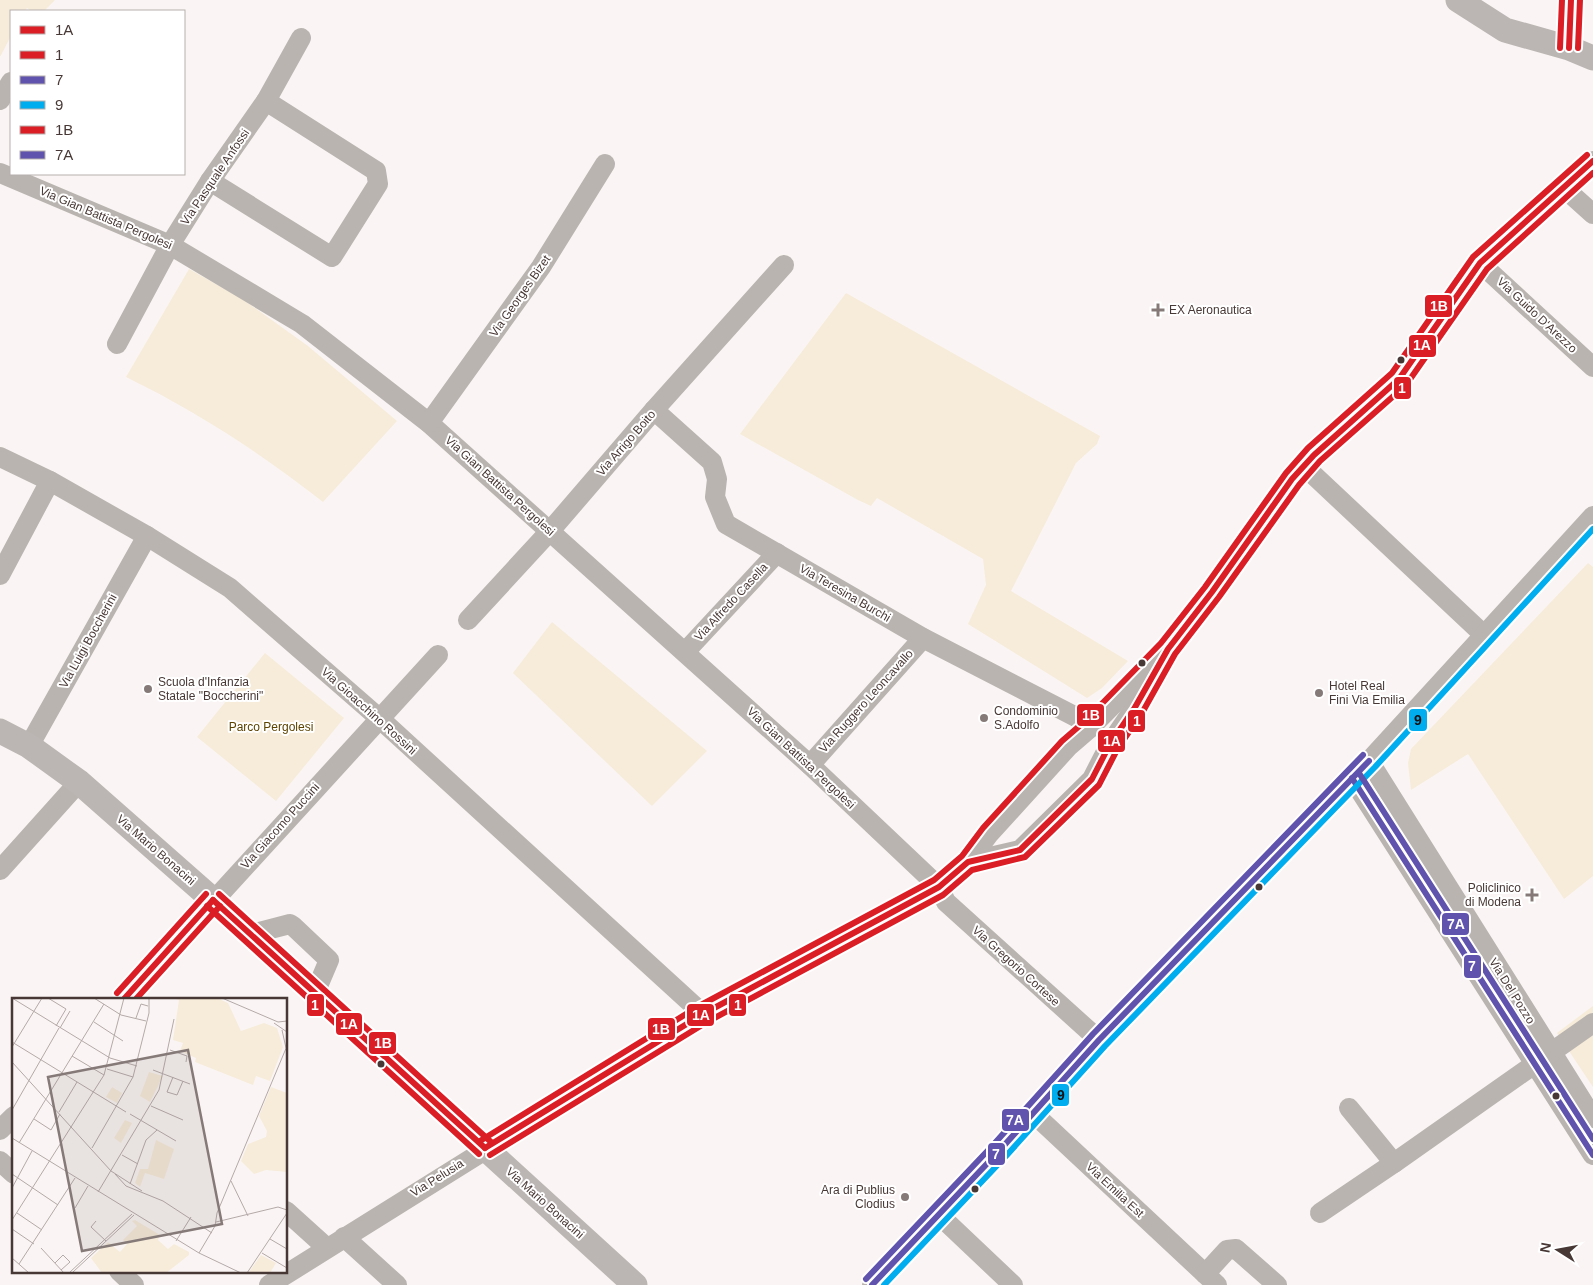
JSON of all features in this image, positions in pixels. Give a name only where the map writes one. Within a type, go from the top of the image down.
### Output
[{"type":"main road","points":[[1458,0],[1505,30],[1569,48],[1593,58]]},
{"type":"main road","name":"Via Mario Bonacini","points":[[0,731],[29,746],[79,782],[251,934],[635,1285]]},
{"type":"street","points":[[1569,48],[1572,0]]},
{"type":"street","name":"Via Pasquale Anfossi","points":[[117,344],[170,244],[210,181],[266,101],[301,38]]},
{"type":"street","points":[[0,100],[10,84]]},
{"type":"street","points":[[210,181],[332,257],[378,184],[376,171],[266,101]]},
{"type":"street","name":"Via Pelusia","points":[[269,1285],[485,1148],[703,1014],[940,887],[968,862],[989,834],[1061,754],[1090,728],[1168,649],[1212,592],[1272,506],[1304,466],[1399,380],[1480,263],[1593,162]]},
{"type":"street","name":"Via Georges Bizet","points":[[429,423],[541,267],[605,164]]},
{"type":"street","name":"Via Gian Battista Pergolesi","points":[[0,172],[170,244],[302,324],[429,423],[810,765],[940,887]]},
{"type":"street","points":[[1563,187],[1593,214]]},
{"type":"street","name":"Via Guido D'Arezzo","points":[[1480,263],[1593,367]]},
{"type":"street","name":"Via Arrigo Boito","points":[[468,620],[550,531],[654,410],[784,266]]},
{"type":"street","name":"Via Teresina Burchi","points":[[654,410],[712,462],[717,479],[716,497],[726,524],[922,638],[1080,718],[1090,728]]},
{"type":"street","name":"Via Gioacchino Rossini","points":[[0,457],[50,481],[147,536],[230,588],[379,718],[703,1014]]},
{"type":"street","points":[[1304,466],[1484,636]]},
{"type":"street","points":[[0,575],[50,481]]},
{"type":"street","points":[[872,1285],[1000,1150],[1099,1040],[1369,761],[1593,516]]},
{"type":"street","name":"Via Luigi Boccherini","points":[[29,746],[147,536]]},
{"type":"street","name":"Via Alfredo Casella","points":[[685,652],[777,553]]},
{"type":"street","name":"Via Ruggero Leoncavallo","points":[[810,765],[922,638]]},
{"type":"street","name":"Via Pelusia","points":[[968,862],[1020,850],[1092,779],[1110,744],[1134,709],[1168,649]]},
{"type":"street","name":"Via Giacomo Puccini","points":[[125,998],[212,900],[438,655]]},
{"type":"street","points":[[1090,728],[1088,738],[1092,746],[1102,749],[1110,744]]},
{"type":"street","name":"Via Del Pozzo","points":[[1369,761],[1470,923],[1593,1155]]},
{"type":"street","name":"Via Del Pozzo","points":[[1352,778],[1451,933],[1543,1058],[1593,1118]]},
{"type":"street","points":[[0,870],[79,782]]},
{"type":"street","name":"Via Gregorio Cortese","points":[[940,887],[946,902],[1099,1040]]},
{"type":"street","points":[[1451,933],[1470,923]]},
{"type":"street","points":[[251,934],[290,924],[293,926],[329,960],[315,993]]},
{"type":"street","points":[[1320,1214],[1593,1023]]},
{"type":"street","points":[[1349,1108],[1394,1163]]},
{"type":"street","name":"Via Emilia Est","points":[[1032,1113],[1207,1275]]},
{"type":"street","points":[[0,1130],[12,1118]]},
{"type":"street","points":[[0,1161],[12,1172]]},
{"type":"street","points":[[288,1213],[326,1248]]},
{"type":"street","points":[[938,1214],[1012,1285]]},
{"type":"street","points":[[344,1237],[397,1285]]},
{"type":"street","points":[[1207,1275],[1227,1250],[1236,1249],[1277,1285]]},
{"type":"street","points":[[120,1272],[134,1285]]},
{"type":"green space","points":[[0,0],[55,0],[45,10],[30,10],[27,8],[26,10],[10,10],[10,38],[0,57]]},
{"type":"green space","points":[[189,269],[241,298],[308,346],[397,421],[323,502],[228,434],[178,404],[126,377]]},
{"type":"green space","points":[[846,293],[1100,436],[1097,444],[1076,463],[1011,591],[1128,661],[1102,688],[1087,698],[968,624],[986,585],[983,559],[877,498],[871,506],[858,500],[740,434]]},
{"type":"green space","points":[[1588,563],[1593,567],[1593,876],[1564,899],[1468,754],[1411,790],[1408,763],[1411,749]]},
{"type":"green space","points":[[552,622],[707,751],[652,806],[513,673]]},
{"type":"green space","name":"Parco Pergolesi","points":[[265,653],[344,718],[276,801],[197,737]]},
{"type":"green space","points":[[1593,1006],[1593,1087],[1557,1033]]},
{"type":"transit line","name":"1B","points":[[1560,48],[1562,0]]},
{"type":"transit line","name":"1A","points":[[1569,48],[1571,0]]},
{"type":"transit line","name":"1","points":[[1578,48],[1580,0]]},
{"type":"transit line","name":"1B","points":[[480,1141],[699,1006],[934,880],[962,856],[983,828],[1062,741],[1084,722],[1161,643],[1205,587],[1286,473],[1308,448],[1392,373],[1473,257],[1587,155]]},
{"type":"transit line","name":"1A","points":[[485,1148],[703,1014],[939,887],[968,862],[1020,850],[1092,779],[1110,744],[1134,709],[1168,649],[1212,592],[1292,479],[1314,455],[1399,379],[1480,263],[1593,161]]},
{"type":"transit line","name":"1","points":[[490,1155],[707,1022],[943,895],[972,870],[1025,857],[1099,785],[1118,748],[1142,713],[1175,654],[1219,597],[1299,485],[1320,461],[1406,385],[1487,269],[1593,173]]},
{"type":"transit line","name":"9","points":[[884,1285],[1006,1156],[1105,1046],[1375,767],[1593,529]]},
{"type":"transit line","name":"7A","points":[[866,1279],[994,1144],[1093,1034],[1363,755]]},
{"type":"transit line","name":"7","points":[[872,1285],[1000,1150],[1099,1040],[1369,761]]},
{"type":"transit line","name":"7A","points":[[1359,773],[1593,1139]]},
{"type":"transit line","name":"7","points":[[1352,778],[1593,1155]]},
{"type":"transit line","name":"1B","points":[[117,993],[206,894]]},
{"type":"transit line","name":"1B","points":[[219,894],[491,1142]]},
{"type":"transit line","name":"1A","points":[[213,900],[485,1148]]},
{"type":"transit line","name":"1A","points":[[125,998],[213,900]]},
{"type":"transit line","name":"1","points":[[207,906],[479,1154]]},
{"type":"transit line","name":"1","points":[[137,998],[220,906]]},
{"type":"place","name":"EX Aeronautica","points":[[1158,310]]},
{"type":"place","name":"Scuola d'Infanzia Statale \"Boccherini\"","points":[[148,689]]},
{"type":"place","name":"Hotel Real Fini Via Emilia","points":[[1319,693]]},
{"type":"place","name":"Condominio S.Adolfo","points":[[984,718]]},
{"type":"place","name":"Policlinico di Modena","points":[[1532,895]]},
{"type":"place","name":"Ara di Publius Clodius","points":[[905,1197]]}]
